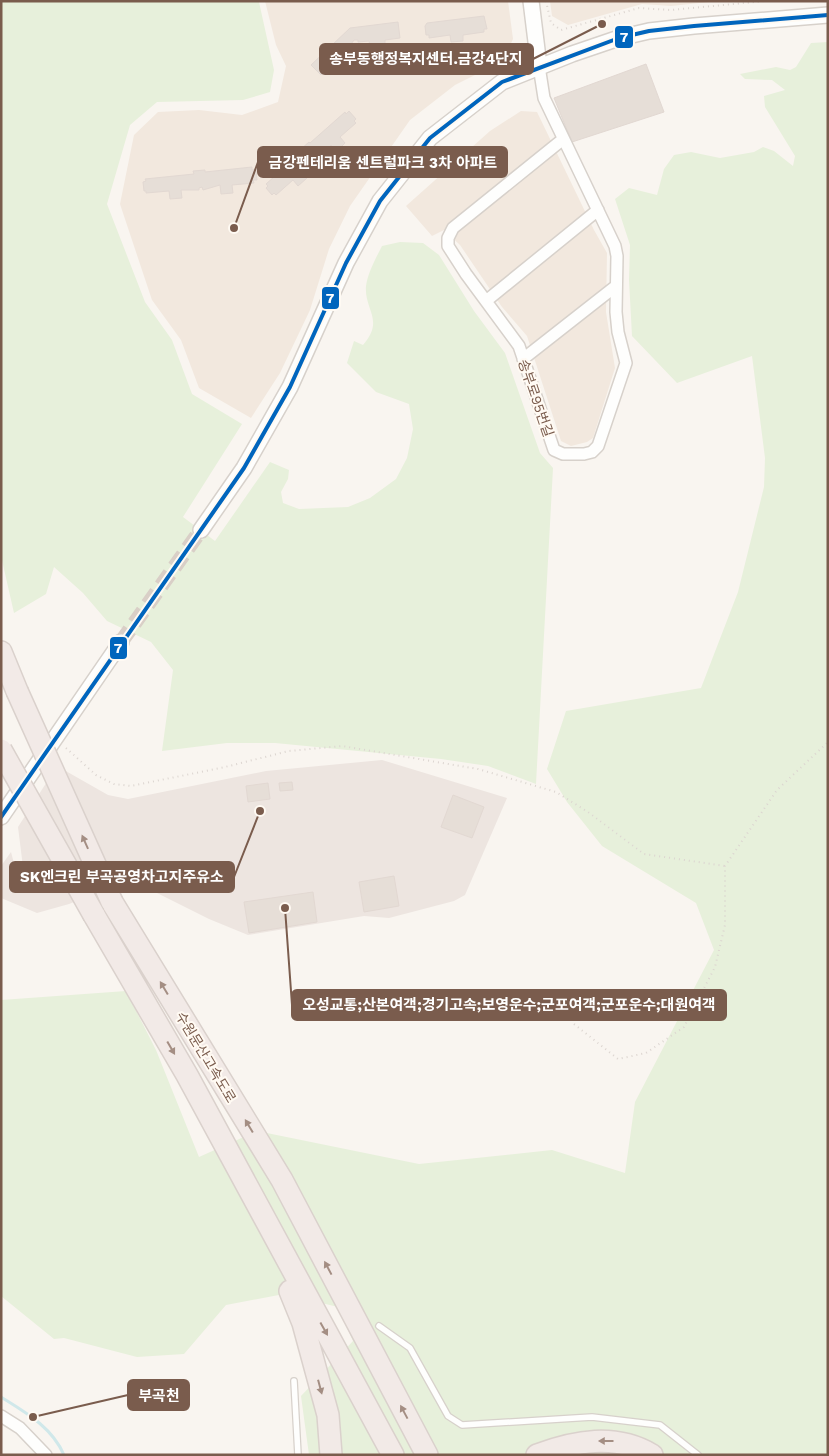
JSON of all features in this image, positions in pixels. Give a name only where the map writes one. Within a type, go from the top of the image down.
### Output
[{"type":"highway","name":"수원문산고속도로","points":[[1,652],[112,902],[282,1180],[426,1455]]},
{"type":"highway","name":"수원문산고속도로","points":[[1,750],[187,1075],[393,1455]]},
{"type":"highway","points":[[258,1209],[303,1323],[328,1415],[330,1455]]},
{"type":"highway","points":[[537,1455],[586,1441],[616,1441],[652,1455]]},
{"type":"street","points":[[531,1],[542,65]]},
{"type":"street","points":[[537,1],[542,65]]},
{"type":"street","points":[[201,530],[244,468],[290,387],[346,263],[380,201],[430,138],[502,82],[542,65],[619,38],[648,31],[828,15]]},
{"type":"street","name":"송부로95번길","points":[[542,65],[544,98],[562,140],[611,236],[617,256],[618,332],[626,363],[601,441],[592,452],[563,454],[554,450],[519,346],[448,246],[448,238],[454,228],[562,140]]},
{"type":"street","points":[[486,301],[598,210]]},
{"type":"street","points":[[523,359],[616,286]]},
{"type":"street","points":[[1,817],[121,642]]},
{"type":"street","points":[[1,1416],[20,1428],[46,1455]]},
{"type":"lane","points":[[379,1326],[410,1348],[448,1416],[462,1425],[592,1417],[660,1425],[698,1455]]},
{"type":"lane","points":[[294,1381],[298,1455]]},
{"type":"path","points":[[546,1],[551,23],[561,30],[639,8],[671,10],[765,1]]},
{"type":"path","points":[[55,739],[96,775],[114,784],[132,786],[225,767],[289,750],[342,746],[478,769],[556,792],[588,812],[644,854],[725,866]]},
{"type":"path","points":[[574,1024],[618,1059],[646,1053],[684,1027],[716,967],[725,925],[725,866],[777,790],[828,742]]},
{"type":"shaded area","points":[[265,1],[508,1],[513,39],[503,61],[455,85],[410,120],[350,206],[329,249],[310,310],[280,373],[251,418],[199,388],[181,340],[152,300],[120,204],[134,135],[158,112],[199,110],[242,115],[278,102],[286,66],[276,45]]},
{"type":"shaded area","points":[[550,1],[719,1],[671,6],[642,4],[568,25],[552,16]]},
{"type":"shaded area","points":[[521,111],[537,112],[607,253],[606,312],[615,368],[593,438],[587,442],[571,446],[561,441],[527,336],[502,307],[460,245],[444,230],[432,236],[406,206],[490,131]]},
{"type":"shaded area","points":[[382,760],[507,798],[465,895],[454,901],[389,918],[364,916],[248,935],[209,919],[147,888],[125,882],[69,904],[37,913],[1,898],[1,866],[11,852],[15,867],[24,875],[18,827],[57,766],[108,795],[128,799],[266,771]]},
{"type":"green space","points":[[1,1],[259,2],[274,70],[270,92],[243,100],[157,102],[130,125],[107,204],[145,302],[172,340],[192,394],[242,424],[183,517],[215,541],[270,462],[289,470],[288,479],[281,492],[283,503],[299,509],[348,507],[370,498],[396,479],[407,458],[413,429],[409,404],[376,392],[347,363],[354,341],[363,345],[372,329],[373,322],[366,294],[366,286],[370,270],[382,246],[400,242],[423,243],[439,255],[474,311],[505,353],[540,453],[553,468],[536,784],[488,766],[441,759],[275,743],[227,743],[162,751],[173,670],[151,642],[107,621],[83,593],[54,567],[46,594],[14,613],[1,556]]},
{"type":"green space","points":[[828,42],[828,1455],[309,1455],[301,1396],[353,1341],[338,1307],[284,1294],[226,1305],[184,1354],[137,1357],[64,1338],[54,1339],[1,1296],[1,1000],[126,991],[156,1050],[199,1157],[257,1131],[419,1164],[552,1150],[625,1173],[635,1102],[714,950],[696,903],[602,846],[567,802],[547,769],[566,711],[701,688],[738,592],[764,487],[765,458],[752,356],[677,383],[632,336],[629,280],[630,245],[615,199],[629,188],[657,195],[664,169],[674,155],[691,152],[720,158],[754,152],[763,147],[774,151],[793,166],[795,156],[765,107],[764,96],[785,90],[772,80],[745,79],[740,74],[776,67],[790,70],[796,67],[811,43]]},
{"type":"building","points":[[484,16],[487,29],[484,29],[484,32],[463,35],[463,41],[451,42],[450,35],[429,38],[429,35],[426,35],[425,26],[427,23]]},
{"type":"building","points":[[398,22],[400,38],[385,40],[385,44],[370,46],[369,41],[358,42],[358,40],[354,40],[346,51],[351,56],[341,66],[335,60],[321,75],[311,65],[350,28]]},
{"type":"building","points":[[646,64],[664,112],[572,142],[554,98]]},
{"type":"building","points":[[349,111],[356,119],[354,121],[356,123],[340,137],[345,143],[336,152],[331,145],[319,159],[317,157],[314,160],[316,162],[301,172],[307,178],[298,186],[293,180],[276,195],[274,193],[272,195],[266,188],[268,186],[266,184],[302,152],[300,150],[309,142],[345,112],[346,114]]},
{"type":"building","points":[[252,167],[252,170],[256,169],[257,180],[253,180],[254,183],[232,185],[233,193],[221,194],[220,185],[203,190],[202,187],[199,190],[181,190],[182,198],[170,199],[169,191],[146,193],[144,191],[143,182],[146,181],[145,179],[194,174],[193,171],[205,170],[205,172]]},
{"type":"building","points":[[292,782],[293,790],[280,791],[279,783]]},
{"type":"building","points":[[268,783],[270,799],[248,802],[246,786]]},
{"type":"building","points":[[453,795],[484,807],[472,838],[441,827]]},
{"type":"building","points":[[394,876],[399,906],[364,912],[359,882]]},
{"type":"building","points":[[313,892],[317,922],[249,933],[244,902]]},
{"type":"waterway","points":[[1,1397],[45,1428],[59,1445],[64,1455]]},
{"type":"tunnel","points":[[121,642],[201,530]]},
{"type":"transit line","name":"7","points":[[1,817],[244,468],[290,387],[346,263],[380,201],[430,138],[502,82],[619,38],[649,31],[694,26],[828,15]]},
{"type":"place","name":"송부동행정복지센터.금강4단지","points":[[602,24]]},
{"type":"place","name":"금강펜테리움 센트럴파크 3차 아파트","points":[[234,228]]},
{"type":"place","name":"SK엔크린 부곡공영차고지주유소","points":[[260,811]]},
{"type":"place","name":"오성교통;산본여객;경기고속;보영운수;군포여객;군포운수;대원여객","points":[[285,908]]},
{"type":"place","name":"부곡천","points":[[33,1417]]}]
